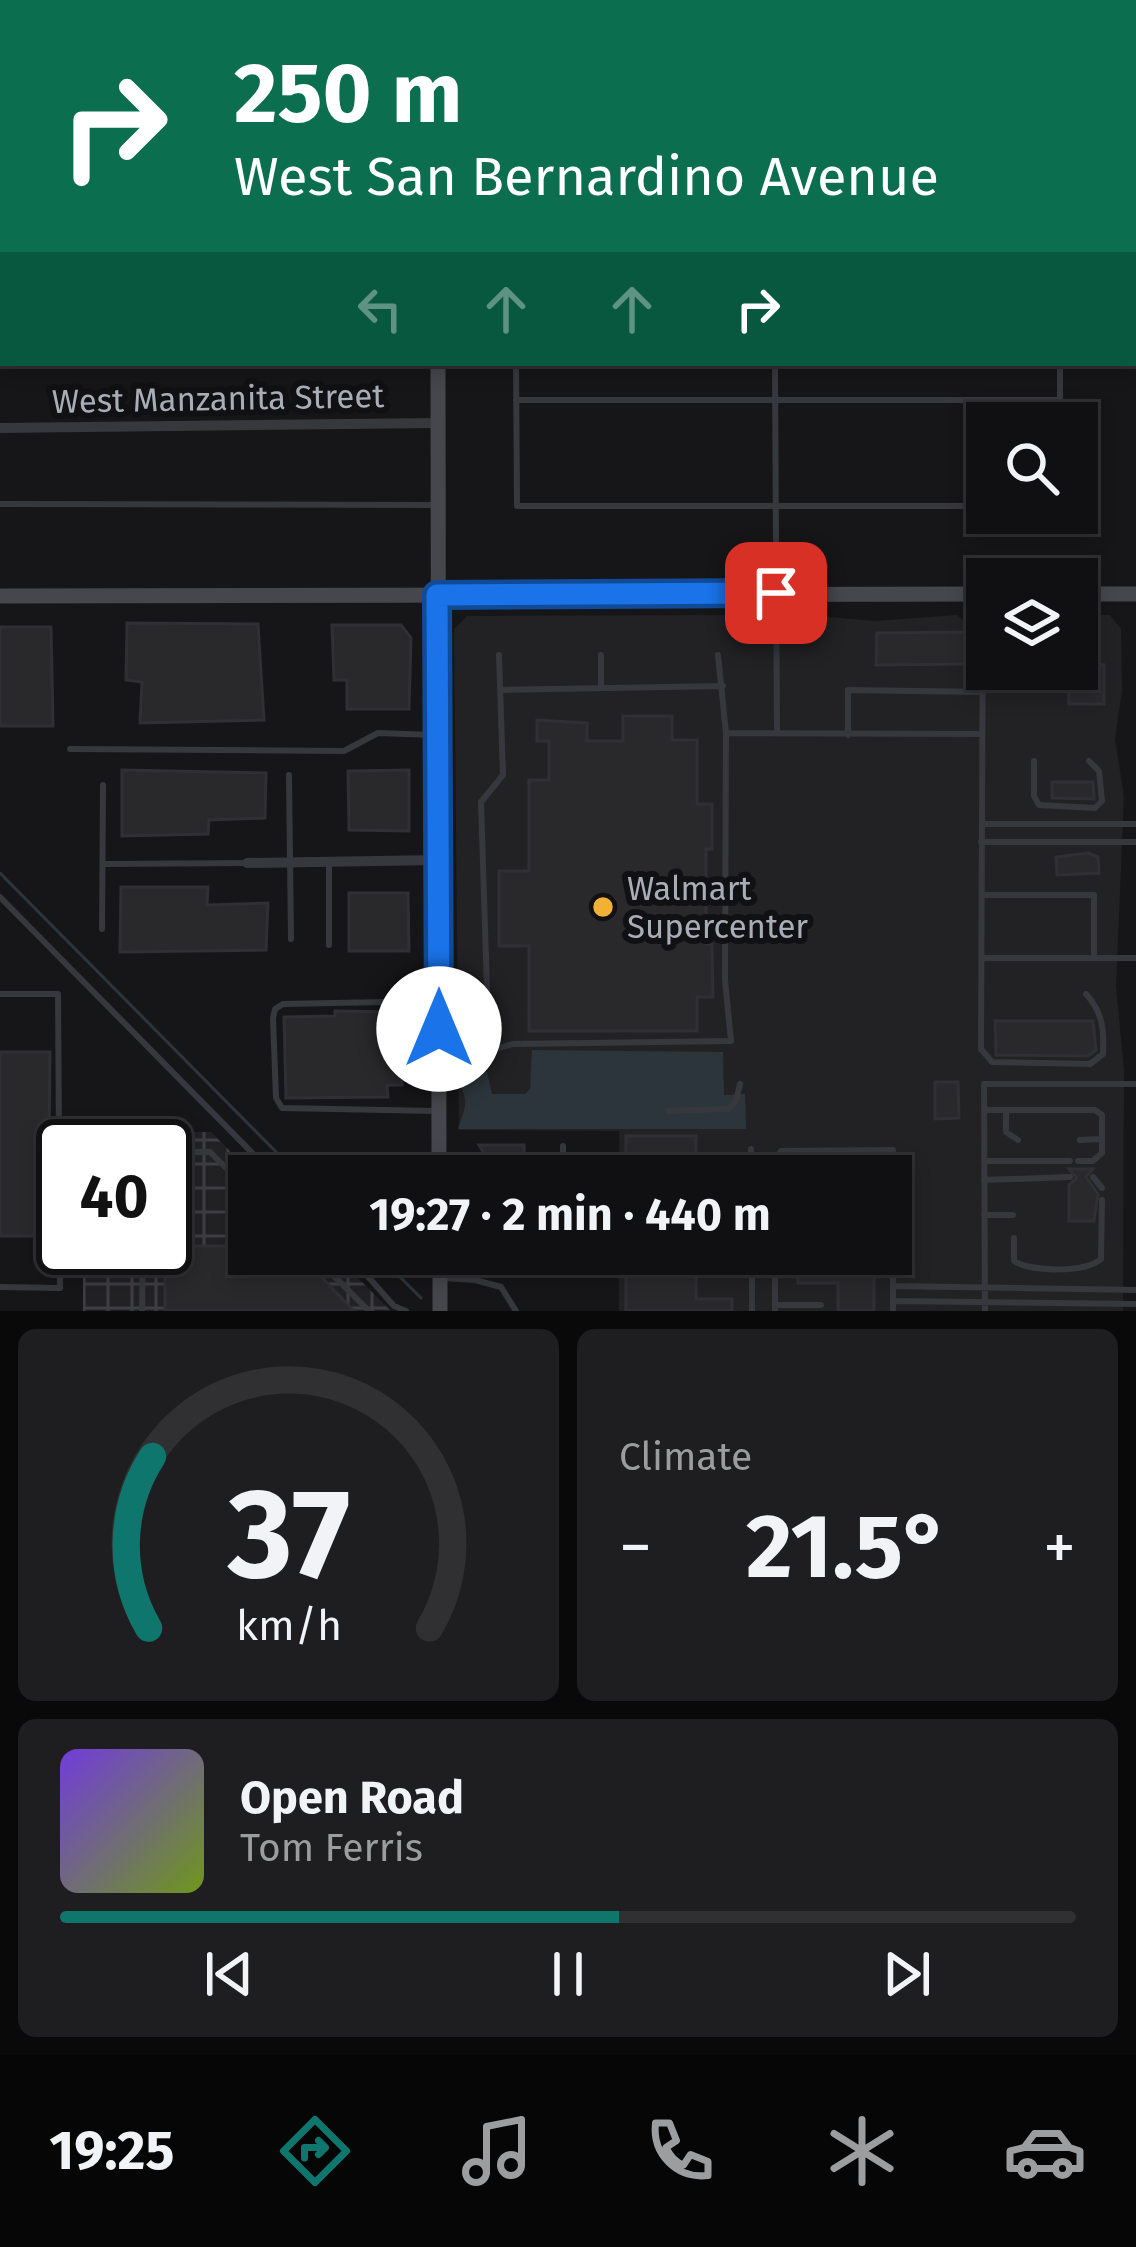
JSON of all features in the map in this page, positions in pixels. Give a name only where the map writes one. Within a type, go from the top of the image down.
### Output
[{"type":"main road","points":[[438,366],[440,1155]]},
{"type":"main road","points":[[0,596],[966,593]]},
{"type":"main road","points":[[1098,593],[1136,594]]},
{"type":"main road","points":[[440,1278],[440,1311]]},
{"type":"street","name":"West Manzanita Street","points":[[0,428],[437,423]]},
{"type":"street","points":[[247,863],[438,860]]},
{"type":"lane","points":[[516,366],[518,506],[966,506]]},
{"type":"lane","points":[[775,366],[777,732]]},
{"type":"lane","points":[[516,400],[1060,400],[1060,366]]},
{"type":"lane","points":[[0,504],[437,505]]},
{"type":"lane","points":[[489,1052],[481,802],[503,776],[500,656]]},
{"type":"lane","points":[[602,656],[602,688]]},
{"type":"lane","points":[[439,1057],[476,1056],[512,1044],[731,1041],[725,965],[726,733],[718,656]]},
{"type":"lane","points":[[501,690],[723,686]]},
{"type":"lane","points":[[848,734],[848,690],[982,692],[981,1049],[992,1062],[1090,1064],[1103,1054],[1104,1030],[1100,1010],[1086,994]]},
{"type":"lane","points":[[70,749],[344,751],[378,733],[438,735]]},
{"type":"lane","points":[[726,733],[982,734]]},
{"type":"lane","points":[[1034,760],[1034,796],[1039,805],[1095,808],[1102,801],[1101,779],[1089,761]]},
{"type":"lane","points":[[289,775],[291,939]]},
{"type":"lane","points":[[102,929],[103,784]]},
{"type":"lane","points":[[982,824],[1136,824]]},
{"type":"lane","points":[[981,842],[1136,842]]},
{"type":"lane","points":[[328,862],[329,945]]},
{"type":"lane","points":[[104,863],[247,863]]},
{"type":"lane","points":[[982,895],[1094,895],[1094,957]]},
{"type":"lane","points":[[0,897],[253,1155]]},
{"type":"lane","points":[[982,958],[1136,958]]},
{"type":"lane","points":[[0,994],[58,994],[60,1288],[0,1288]]},
{"type":"lane","points":[[439,1001],[283,1004],[274,1018],[276,1098],[282,1108],[439,1111]]},
{"type":"lane","points":[[668,1111],[728,1109],[740,1084]]},
{"type":"lane","points":[[985,1307],[983,1084],[1136,1084]]},
{"type":"lane","points":[[983,1110],[1095,1110],[1102,1115],[1099,1159],[984,1161]]},
{"type":"lane","points":[[1006,1110],[1006,1132],[1018,1140]]},
{"type":"lane","points":[[1080,1140],[1102,1139]]},
{"type":"lane","points":[[563,1146],[563,1155]]},
{"type":"lane","points":[[751,1149],[751,1155]]},
{"type":"lane","points":[[778,1155],[781,1150],[893,1150],[893,1155]]},
{"type":"lane","points":[[192,1152],[210,1152],[228,1170]]},
{"type":"lane","points":[[984,1180],[1070,1177]]},
{"type":"lane","points":[[1093,1177],[1102,1189]]},
{"type":"lane","points":[[1014,1238],[1014,1261],[1019,1264],[1091,1267],[1101,1259],[1102,1200]]},
{"type":"lane","points":[[984,1215],[1013,1215]]},
{"type":"lane","points":[[142,1311],[143,1275]]},
{"type":"lane","points":[[333,1275],[369,1311]]},
{"type":"lane","points":[[367,1275],[394,1306],[406,1311]]},
{"type":"lane","points":[[752,1275],[752,1311]]},
{"type":"lane","points":[[775,1275],[776,1308],[821,1305]]},
{"type":"lane","points":[[893,1275],[893,1311]]},
{"type":"lane","points":[[440,1278],[501,1287],[516,1311]]},
{"type":"lane","points":[[893,1286],[1136,1289]]},
{"type":"lane","points":[[893,1301],[985,1307],[1136,1304]]},
{"type":"shaded area","points":[[737,615],[757,632],[793,632],[801,619],[817,616],[875,621],[957,615],[966,623],[966,690],[1098,690],[1098,615],[1110,615],[1121,629],[1122,691],[1115,739],[1124,797],[1116,986],[1124,1070],[1123,1311],[619,1311],[619,1275],[912,1275],[912,1155],[620,1155],[619,1131],[459,1130],[454,629],[467,616]]},
{"type":"shaded area","points":[[532,1050],[723,1052],[724,1095],[745,1094],[746,1129],[458,1129],[465,1105],[458,1081],[471,1072],[487,1072],[492,1094],[525,1094],[530,1089]]},
{"type":"shaded area","points":[[192,1132],[211,1132],[234,1155],[228,1155],[228,1275],[355,1275],[391,1311],[83,1311],[83,1275],[192,1275]]},
{"type":"building","points":[[127,623],[258,624],[264,720],[140,723],[142,682],[126,680]]},
{"type":"building","points":[[332,625],[401,625],[411,638],[409,709],[347,709],[347,680],[334,680]]},
{"type":"building","points":[[0,627],[51,627],[53,726],[0,726]]},
{"type":"building","points":[[966,632],[966,664],[876,665],[877,633]]},
{"type":"building","points":[[1098,665],[1104,665],[1104,704],[1069,704],[1069,690],[1098,690]]},
{"type":"building","name":"Walmart Supercenter","points":[[623,716],[672,716],[672,740],[697,740],[697,804],[712,804],[712,849],[706,849],[706,944],[712,944],[713,997],[697,997],[697,1031],[529,1031],[529,946],[499,946],[499,871],[529,871],[529,780],[549,780],[549,741],[537,741],[537,720],[587,723],[587,741],[623,741]]},
{"type":"building","points":[[122,770],[266,773],[265,818],[209,820],[208,834],[122,836]]},
{"type":"building","points":[[409,770],[409,831],[349,830],[348,771]]},
{"type":"building","points":[[1052,782],[1093,782],[1094,799],[1052,798]]},
{"type":"building","points":[[1088,853],[1098,857],[1099,873],[1057,875],[1056,857]]},
{"type":"building","points":[[121,887],[208,887],[207,905],[268,903],[266,950],[120,952]]},
{"type":"building","points":[[349,893],[408,893],[409,951],[349,951]]},
{"type":"building","points":[[335,1011],[401,1012],[402,1085],[387,1085],[388,1097],[286,1098],[284,1017],[335,1016]]},
{"type":"building","points":[[995,1021],[1093,1021],[1096,1050],[1088,1056],[996,1055]]},
{"type":"building","points":[[0,1052],[50,1052],[49,1119],[36,1119],[36,1236],[0,1236]]},
{"type":"building","points":[[935,1082],[958,1082],[959,1118],[935,1119]]},
{"type":"building","points":[[626,1136],[696,1136],[696,1155],[626,1155]]},
{"type":"building","points":[[479,1145],[524,1145],[524,1155],[485,1155]]},
{"type":"building","points":[[1069,1169],[1093,1169],[1086,1177],[1098,1194],[1094,1221],[1069,1221],[1069,1185],[1077,1178]]},
{"type":"building","points":[[192,1246],[228,1246],[228,1275],[319,1275],[354,1311],[165,1311],[165,1275],[192,1275]]},
{"type":"building","points":[[626,1275],[696,1275],[696,1299],[732,1299],[732,1311],[626,1311]]},
{"type":"building","points":[[798,1275],[874,1275],[874,1311],[838,1311],[838,1283],[798,1283]]},
{"type":"waterway","points":[[0,873],[279,1155]]},
{"type":"waterway","points":[[398,1275],[421,1298]]},
{"type":"place","name":"Walmart Supercenter","points":[[603,907]]},
{"type":"route","points":[[439,1029],[437,595],[776,593]]}]
